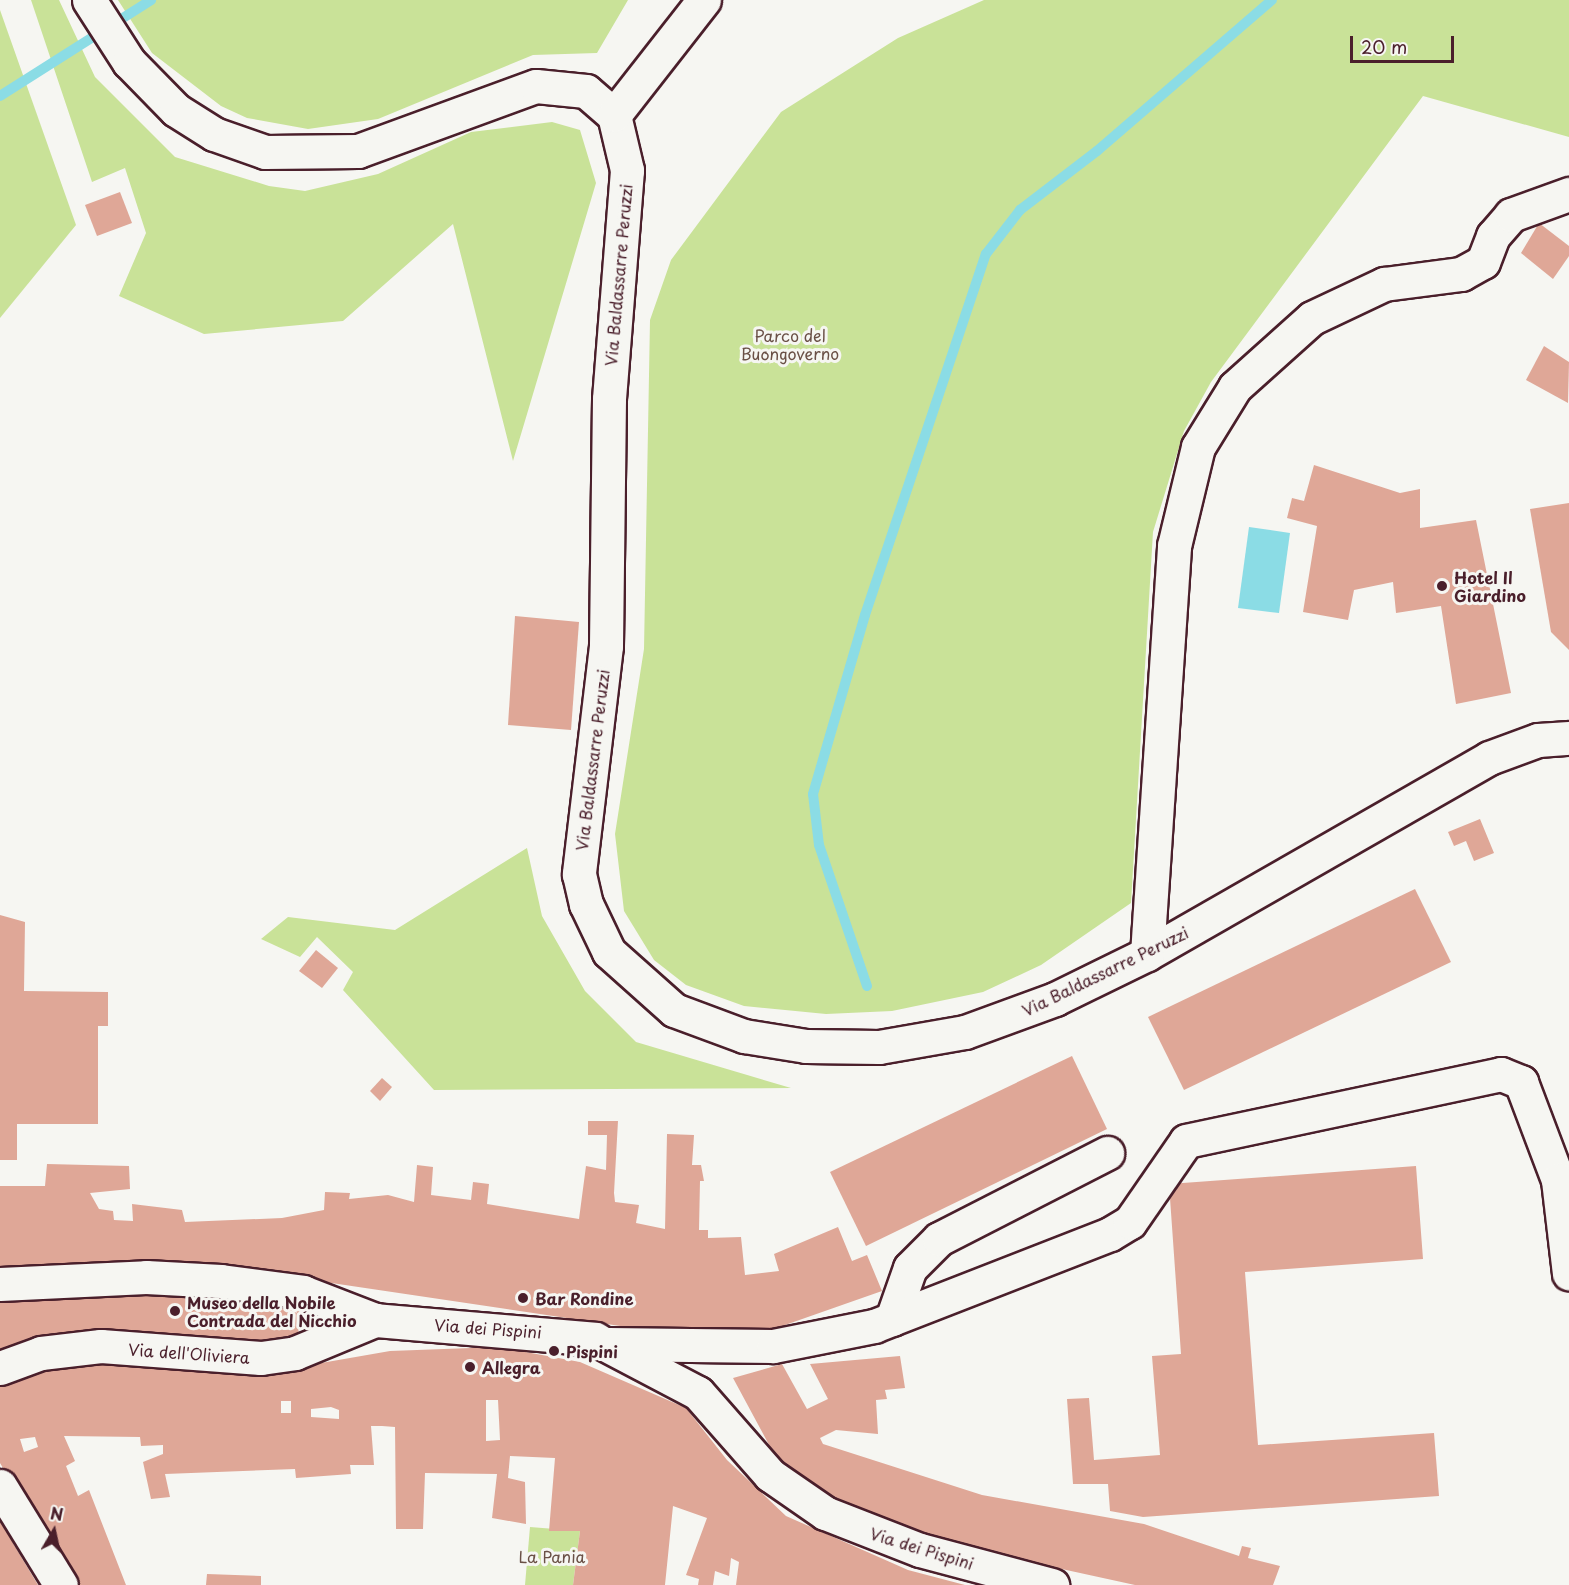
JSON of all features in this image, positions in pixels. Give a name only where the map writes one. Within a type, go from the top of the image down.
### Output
[{"type":"street","points":[[89,0],[129,62],[194,123],[230,142],[286,155],[344,154],[374,147],[536,86],[586,91],[615,115],[704,0]]},
{"type":"street","name":"Via Baldassarre Peruzzi","points":[[615,115],[627,170],[609,399],[606,646],[579,855],[586,904],[609,951],[645,990],[690,1018],[744,1036],[831,1048],[906,1044],[964,1032],[1055,999],[1147,954],[1470,768],[1529,743],[1569,738]]},
{"type":"street","points":[[1147,954],[1174,546],[1198,447],[1235,387],[1312,318],[1384,284],[1461,274],[1483,262],[1493,236],[1511,215],[1569,194]]},
{"type":"street","points":[[608,1344],[774,1346],[883,1323],[1130,1222],[1186,1140],[1502,1074],[1521,1082],[1558,1180],[1569,1273]]},
{"type":"street","points":[[883,1323],[910,1268],[939,1239],[1107,1154]]},
{"type":"street","name":"Via dei Pispini","points":[[0,1284],[146,1277],[221,1281],[303,1292],[375,1320],[563,1333],[608,1344],[698,1393],[770,1475],[825,1514],[920,1550],[1052,1585]]},
{"type":"street","name":"Via dell'Oliviera","points":[[0,1368],[41,1353],[101,1346],[261,1358],[295,1353],[375,1320]]},
{"type":"street","points":[[0,1486],[61,1585]]},
{"type":"green space","points":[[31,0],[59,0],[95,77],[175,157],[269,186],[305,191],[378,174],[471,132],[552,122],[580,130],[596,183],[513,461],[453,224],[343,321],[204,334],[119,296],[146,233],[125,168],[92,182]]},
{"type":"green space","points":[[118,0],[628,0],[597,53],[533,55],[378,119],[308,129],[247,118],[221,106],[152,53]]},
{"type":"green space","name":"Parco del Buongoverno","points":[[984,0],[1569,0],[1569,137],[1423,96],[1211,382],[1184,431],[1153,532],[1131,903],[1041,965],[983,992],[892,1011],[826,1014],[744,1006],[686,985],[654,960],[624,911],[615,834],[644,649],[650,320],[671,260],[781,112],[898,38]]},
{"type":"green space","points":[[0,10],[76,225],[0,318]]},
{"type":"green space","points":[[527,848],[542,916],[585,991],[636,1042],[791,1088],[434,1090],[343,990],[353,972],[317,937],[300,957],[261,939],[288,917],[395,930]]},
{"type":"green space","name":"La Pania","points":[[530,1527],[580,1531],[573,1585],[525,1585]]},
{"type":"water","points":[[1249,527],[1290,533],[1279,613],[1238,608]]},
{"type":"building","points":[[120,192],[132,223],[97,236],[85,205]]},
{"type":"building","points":[[1539,223],[1569,246],[1569,256],[1553,279],[1521,253]]},
{"type":"building","points":[[1544,346],[1569,362],[1568,403],[1526,380]]},
{"type":"building","name":"Hotel Il Giardino","points":[[1314,465],[1400,493],[1420,489],[1420,528],[1476,520],[1511,693],[1456,704],[1441,606],[1396,613],[1393,582],[1354,590],[1348,620],[1303,612],[1317,526],[1287,518],[1292,498],[1304,501]]},
{"type":"building","points":[[1569,503],[1569,650],[1551,632],[1530,509]]},
{"type":"building","points":[[515,616],[579,622],[571,730],[508,725]]},
{"type":"building","points":[[1480,819],[1494,853],[1474,861],[1466,841],[1454,846],[1448,832]]},
{"type":"building","points":[[1415,889],[1451,962],[1184,1090],[1148,1017]]},
{"type":"building","points":[[0,915],[25,922],[24,991],[108,992],[108,1026],[98,1026],[98,1124],[17,1124],[17,1160],[0,1160]]},
{"type":"building","points":[[316,950],[338,968],[322,988],[299,971]]},
{"type":"building","points":[[1072,1056],[1107,1129],[866,1246],[830,1172]]},
{"type":"building","points":[[382,1078],[392,1087],[380,1101],[370,1091]]},
{"type":"building","points":[[588,1121],[618,1121],[615,1202],[639,1205],[636,1223],[665,1229],[667,1134],[694,1135],[692,1165],[701,1165],[704,1181],[700,1181],[699,1230],[708,1230],[708,1238],[741,1237],[745,1275],[779,1271],[774,1254],[838,1227],[852,1261],[867,1255],[882,1291],[768,1331],[647,1330],[318,1281],[0,1272],[0,1186],[45,1186],[47,1164],[129,1166],[130,1189],[90,1193],[99,1209],[113,1211],[114,1220],[133,1221],[132,1204],[182,1210],[185,1222],[282,1218],[324,1210],[325,1192],[350,1193],[349,1199],[388,1195],[414,1202],[417,1165],[433,1167],[431,1195],[471,1200],[473,1182],[489,1184],[487,1204],[579,1219],[586,1166],[606,1170],[607,1135],[588,1135]]},
{"type":"building","points":[[1416,1166],[1423,1259],[1245,1272],[1258,1445],[1434,1433],[1439,1496],[1143,1517],[1110,1511],[1108,1484],[1073,1484],[1067,1399],[1089,1398],[1094,1460],[1160,1455],[1152,1356],[1181,1354],[1169,1184]]},
{"type":"building","points":[[176,1293],[301,1309],[297,1343],[0,1353],[0,1302]]},
{"type":"building","points":[[498,1347],[580,1362],[686,1408],[727,1460],[786,1516],[908,1570],[965,1585],[736,1585],[739,1562],[731,1558],[729,1576],[715,1571],[713,1585],[698,1585],[699,1579],[686,1575],[707,1518],[673,1506],[665,1585],[573,1585],[580,1531],[549,1531],[555,1458],[510,1456],[508,1478],[525,1482],[526,1524],[492,1518],[497,1474],[425,1473],[423,1529],[396,1529],[395,1427],[371,1426],[374,1465],[350,1465],[351,1474],[296,1478],[295,1469],[165,1474],[170,1497],[151,1499],[143,1462],[163,1454],[163,1445],[141,1446],[140,1437],[64,1436],[75,1461],[66,1466],[78,1496],[89,1490],[126,1585],[73,1585],[0,1463],[0,1378],[79,1359],[304,1366],[390,1351]],"holes":[[[486,1400],[498,1400],[500,1440],[486,1441]],[[281,1401],[291,1401],[291,1413],[281,1413]],[[331,1407],[339,1410],[339,1419],[311,1417],[311,1409]],[[35,1437],[38,1447],[24,1452],[20,1439]]]},
{"type":"building","points":[[900,1356],[905,1388],[885,1390],[887,1399],[876,1400],[878,1434],[836,1430],[820,1438],[823,1444],[982,1495],[1144,1524],[1239,1556],[1242,1546],[1251,1548],[1248,1558],[1280,1566],[1273,1585],[1135,1585],[938,1542],[824,1499],[782,1469],[733,1378],[782,1364],[807,1409],[828,1399],[810,1364]]},
{"type":"building","points":[[0,1515],[14,1545],[38,1585],[0,1585]]},
{"type":"building","points":[[207,1574],[261,1576],[261,1585],[206,1585]]},
{"type":"waterway","points":[[0,96],[151,0]]},
{"type":"waterway","points":[[867,986],[819,845],[813,794],[865,615],[986,254],[1020,210],[1097,151],[1272,0]]},
{"type":"place","name":"Hotel Il Giardino","points":[[1442,586]]},
{"type":"place","name":"Bar Rondine","points":[[523,1298]]},
{"type":"place","name":"Museo della Nobile Contrada del Nicchio","points":[[175,1311]]},
{"type":"place","name":"Pispini","points":[[554,1351]]},
{"type":"place","name":"Allegra","points":[[470,1367]]}]
